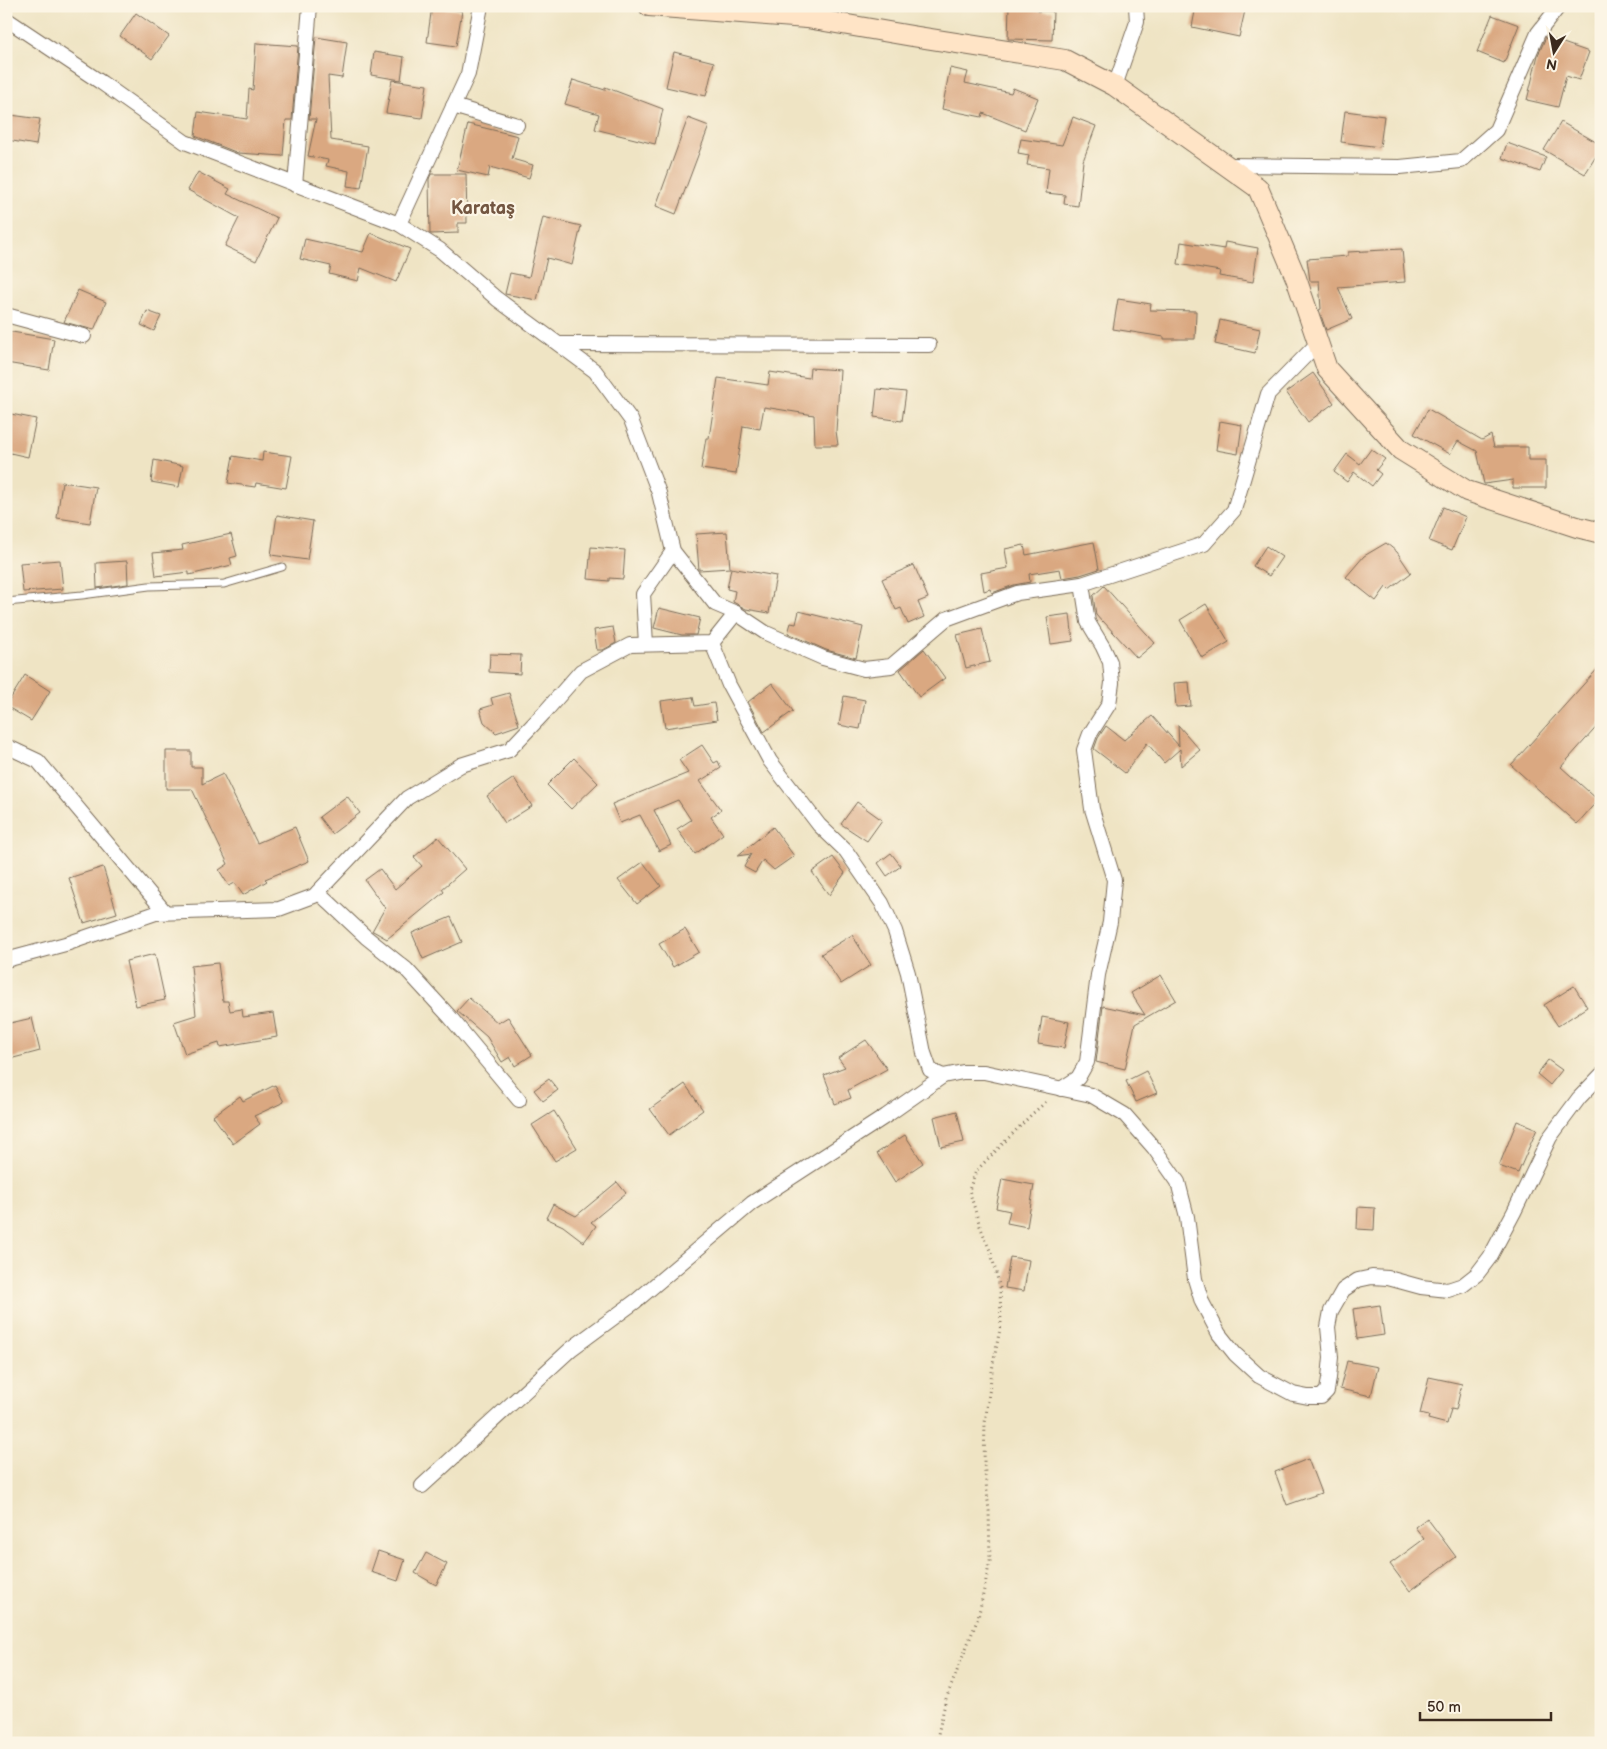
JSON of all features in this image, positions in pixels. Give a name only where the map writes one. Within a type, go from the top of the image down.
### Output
[{"type":"street","points":[[294,185],[310,6]]},
{"type":"street","points":[[399,224],[468,74],[482,6]]},
{"type":"street","points":[[649,6],[757,10],[1065,60],[1115,86],[1258,188],[1296,278],[1327,369],[1400,450],[1467,491],[1601,533]]},
{"type":"street","points":[[1115,86],[1137,22],[1136,6]]},
{"type":"street","points":[[1225,165],[1400,168],[1461,161],[1496,130],[1538,33],[1559,6]]},
{"type":"street","points":[[6,19],[102,83],[185,142],[399,224],[440,250],[497,299],[595,370],[632,420],[659,492],[673,551],[715,604],[736,613],[766,633],[823,658],[864,669],[892,666],[946,619],[1017,593],[1082,584],[1204,544],[1234,510],[1268,394],[1318,343]]},
{"type":"street","points":[[453,106],[518,125]]},
{"type":"street","points":[[6,315],[84,336]]},
{"type":"street","points":[[559,344],[929,345]]},
{"type":"street","points":[[646,644],[643,594],[673,551]]},
{"type":"street","points":[[1061,1089],[1078,1078],[1087,1062],[1098,975],[1110,922],[1114,880],[1092,809],[1084,750],[1090,734],[1109,704],[1112,683],[1110,662],[1088,622],[1082,584]]},
{"type":"street","points":[[712,643],[736,613]]},
{"type":"street","points":[[6,960],[69,943],[156,913],[279,909],[314,896],[407,798],[462,765],[509,750],[581,671],[630,645],[712,643]]},
{"type":"street","points":[[712,643],[729,685],[770,761],[819,825],[846,851],[882,903],[895,931],[908,973],[924,1053],[930,1070],[943,1076]]},
{"type":"street","points":[[6,746],[38,761],[165,912]]},
{"type":"street","points":[[318,892],[366,938],[406,969],[450,1017],[519,1100]]},
{"type":"street","points":[[422,1486],[571,1349],[636,1301],[752,1202],[886,1116],[943,1076],[963,1072],[984,1072],[1091,1095],[1125,1115],[1154,1148],[1178,1182],[1186,1217],[1195,1279],[1202,1302],[1218,1334],[1235,1354],[1259,1376],[1293,1394],[1321,1397],[1327,1391],[1331,1357],[1328,1327],[1331,1311],[1343,1290],[1358,1280],[1372,1277],[1388,1278],[1421,1288],[1448,1290],[1463,1285],[1477,1274],[1490,1256],[1514,1212],[1550,1136],[1579,1098],[1601,1074]]},
{"type":"lane","points":[[6,602],[149,586],[224,584],[282,567]]},
{"type":"path","points":[[936,1743],[946,1699],[978,1618],[990,1560],[989,1511],[984,1463],[985,1423],[993,1364],[1001,1324],[1000,1288],[991,1253],[969,1190],[976,1171],[1032,1114],[1061,1089]]},
{"type":"building","points":[[432,6],[462,11],[456,46],[427,42]]},
{"type":"building","points":[[1009,6],[1037,6],[1037,11],[1053,11],[1052,40],[1008,39]]},
{"type":"building","points":[[1196,6],[1246,6],[1239,37],[1192,27]]},
{"type":"building","points":[[136,13],[169,36],[152,59],[120,36]]},
{"type":"building","points":[[1492,15],[1519,25],[1504,63],[1477,52]]},
{"type":"building","points":[[316,37],[347,42],[342,78],[328,76],[331,140],[368,146],[361,188],[347,186],[349,171],[326,166],[328,160],[308,156],[316,119],[309,119]]},
{"type":"building","points":[[1546,37],[1589,52],[1579,80],[1566,76],[1558,107],[1527,100],[1538,55]]},
{"type":"building","points":[[256,43],[298,46],[292,120],[286,120],[283,156],[238,153],[195,136],[198,112],[247,119],[249,89],[253,90]]},
{"type":"building","points":[[374,52],[404,57],[401,80],[371,75]]},
{"type":"building","points":[[674,52],[714,62],[706,96],[666,87]]},
{"type":"building","points":[[950,68],[968,72],[965,83],[1011,93],[1013,88],[1038,98],[1025,130],[983,113],[982,117],[942,109]]},
{"type":"building","points":[[392,80],[427,85],[422,118],[386,113]]},
{"type":"building","points":[[573,80],[605,90],[605,87],[663,109],[655,144],[595,129],[599,114],[565,104]]},
{"type":"building","points":[[1345,111],[1384,116],[1380,147],[1341,142]]},
{"type":"building","points":[[11,115],[40,119],[36,145],[7,140]]},
{"type":"building","points":[[1073,117],[1096,126],[1083,161],[1078,206],[1064,204],[1065,195],[1046,193],[1049,168],[1027,165],[1029,155],[1018,153],[1021,139],[1062,145]]},
{"type":"building","points":[[688,118],[709,126],[676,214],[656,206]]},
{"type":"building","points":[[1561,122],[1601,145],[1585,174],[1544,150]]},
{"type":"building","points":[[468,124],[518,136],[512,159],[533,165],[529,178],[490,167],[488,177],[457,170]]},
{"type":"building","points":[[1507,143],[1546,157],[1540,172],[1502,158]]},
{"type":"building","points":[[198,172],[230,189],[227,194],[277,218],[256,261],[225,246],[239,218],[188,190]]},
{"type":"building","points":[[431,174],[466,174],[467,223],[458,223],[458,233],[430,234],[429,179]]},
{"type":"building","points":[[543,217],[581,226],[572,265],[547,258],[537,300],[505,294],[510,273],[529,277]]},
{"type":"building","points":[[371,233],[410,249],[396,282],[361,268],[358,281],[329,274],[331,266],[300,259],[305,239],[363,252]]},
{"type":"building","points":[[1181,242],[1224,249],[1225,242],[1258,248],[1253,282],[1219,276],[1220,271],[1178,264]]},
{"type":"building","points":[[1402,249],[1405,282],[1338,287],[1352,319],[1326,330],[1319,310],[1321,309],[1319,281],[1310,281],[1307,259],[1348,256],[1348,252]]},
{"type":"building","points":[[78,290],[106,302],[94,330],[64,322]]},
{"type":"building","points":[[1118,299],[1151,304],[1150,310],[1196,311],[1195,339],[1164,339],[1164,337],[1113,329]]},
{"type":"building","points":[[147,311],[161,316],[154,331],[141,325]]},
{"type":"building","points":[[1220,320],[1260,329],[1255,353],[1215,344]]},
{"type":"building","points":[[6,331],[54,339],[49,370],[6,363]]},
{"type":"building","points":[[810,368],[840,370],[836,431],[838,445],[815,445],[814,415],[764,407],[760,429],[743,426],[736,474],[701,469],[706,438],[709,438],[718,378],[768,385],[770,372],[809,378]]},
{"type":"building","points":[[1313,373],[1334,403],[1308,422],[1286,392]]},
{"type":"building","points":[[877,389],[906,392],[902,421],[874,417]]},
{"type":"building","points":[[1428,409],[1482,440],[1491,435],[1494,447],[1528,447],[1528,460],[1546,460],[1546,488],[1513,488],[1513,480],[1484,484],[1477,451],[1458,441],[1450,454],[1414,434]]},
{"type":"building","points":[[6,413],[36,419],[28,457],[6,452]]},
{"type":"building","points":[[1220,421],[1242,425],[1238,454],[1216,450]]},
{"type":"building","points":[[1371,449],[1385,459],[1376,470],[1381,474],[1372,486],[1354,472],[1347,482],[1334,472],[1347,454],[1360,464]]},
{"type":"building","points":[[263,452],[292,456],[286,488],[256,483],[255,487],[228,483],[233,456],[262,461]]},
{"type":"building","points":[[154,460],[183,466],[179,487],[151,482]]},
{"type":"building","points":[[62,482],[96,487],[90,523],[57,518]]},
{"type":"building","points":[[1443,507],[1466,517],[1452,550],[1429,541]]},
{"type":"building","points":[[277,515],[313,521],[307,560],[271,555]]},
{"type":"building","points":[[727,532],[730,568],[699,570],[696,534]]},
{"type":"building","points":[[231,534],[237,556],[230,558],[232,565],[189,575],[189,572],[156,576],[153,553],[183,550],[182,545]]},
{"type":"building","points":[[1094,542],[1099,569],[1062,578],[1060,569],[1029,574],[1030,582],[1014,585],[992,593],[990,589],[984,591],[981,573],[1008,568],[1005,549],[1024,545],[1026,555]]},
{"type":"building","points":[[1386,543],[1397,552],[1411,573],[1389,590],[1386,587],[1376,601],[1346,577],[1364,556]]},
{"type":"building","points":[[1266,546],[1282,557],[1269,576],[1253,566]]},
{"type":"building","points":[[591,547],[625,550],[623,579],[609,578],[609,581],[588,579]]},
{"type":"building","points":[[60,560],[63,589],[23,592],[20,563]]},
{"type":"building","points":[[127,561],[128,584],[97,588],[96,563]]},
{"type":"building","points":[[914,565],[928,598],[918,602],[924,617],[908,624],[901,608],[896,610],[882,579]]},
{"type":"building","points":[[731,568],[776,576],[769,613],[746,609],[733,602],[735,591],[727,589]]},
{"type":"building","points":[[1104,586],[1155,643],[1137,658],[1096,615],[1093,596]]},
{"type":"building","points":[[1206,604],[1229,642],[1202,658],[1180,620]]},
{"type":"building","points":[[659,608],[700,618],[696,635],[682,635],[654,628]]},
{"type":"building","points":[[799,611],[863,627],[856,658],[826,650],[788,633],[791,623],[796,624]]},
{"type":"building","points":[[1070,614],[1073,641],[1051,644],[1047,617]]},
{"type":"building","points":[[613,627],[616,643],[603,650],[597,650],[594,630]]},
{"type":"building","points":[[982,629],[990,662],[966,668],[957,635]]},
{"type":"building","points":[[924,649],[945,678],[919,697],[900,670]]},
{"type":"building","points":[[490,654],[521,655],[520,674],[489,672]]},
{"type":"building","points":[[1601,665],[1601,722],[1561,767],[1598,800],[1577,824],[1511,765]]},
{"type":"building","points":[[25,675],[50,691],[31,721],[6,706]]},
{"type":"building","points":[[1189,682],[1191,706],[1176,707],[1174,683]]},
{"type":"building","points":[[772,683],[793,711],[764,732],[748,702]]},
{"type":"building","points":[[509,693],[519,725],[496,733],[484,722],[480,709],[493,705],[491,698]]},
{"type":"building","points":[[844,696],[865,700],[860,729],[839,725]]},
{"type":"building","points":[[693,697],[695,706],[714,703],[717,720],[665,728],[661,701]]},
{"type":"building","points":[[1152,716],[1179,746],[1178,725],[1200,750],[1181,766],[1180,749],[1164,763],[1147,743],[1125,773],[1094,749],[1098,738],[1106,726],[1124,740]]},
{"type":"building","points":[[702,745],[714,763],[718,761],[721,768],[700,781],[721,810],[711,817],[723,834],[695,854],[677,829],[691,820],[678,800],[654,810],[671,845],[659,851],[640,815],[620,823],[612,804],[688,773],[679,760]]},
{"type":"building","points":[[166,751],[191,751],[191,767],[202,767],[202,784],[223,774],[257,843],[295,827],[309,861],[265,879],[267,881],[243,895],[235,883],[229,886],[219,870],[228,864],[192,789],[166,789]]},
{"type":"building","points":[[574,758],[598,783],[571,809],[547,785]]},
{"type":"building","points":[[514,778],[532,806],[505,823],[487,796]]},
{"type":"building","points":[[347,796],[360,813],[332,834],[319,817]]},
{"type":"building","points":[[857,802],[882,820],[867,841],[841,824]]},
{"type":"building","points":[[773,827],[794,856],[774,870],[763,860],[755,873],[744,867],[751,854],[737,856]]},
{"type":"building","points":[[438,837],[465,869],[442,889],[444,892],[387,939],[372,931],[385,908],[365,880],[380,869],[395,889],[422,866],[414,857]]},
{"type":"building","points":[[891,853],[901,866],[887,876],[878,863]]},
{"type":"building","points":[[833,857],[845,873],[829,895],[812,872]]},
{"type":"building","points":[[643,862],[661,886],[637,904],[618,880]]},
{"type":"building","points":[[103,867],[117,913],[84,923],[69,878]]},
{"type":"building","points":[[451,917],[462,942],[423,959],[412,933]]},
{"type":"building","points":[[685,929],[699,952],[673,967],[659,944]]},
{"type":"building","points":[[852,935],[871,965],[841,984],[821,954]]},
{"type":"building","points":[[155,954],[165,1000],[136,1006],[126,961]]},
{"type":"building","points":[[218,963],[223,1001],[228,1001],[230,1011],[242,1009],[243,1017],[273,1013],[277,1037],[220,1047],[219,1043],[185,1054],[174,1022],[196,1015],[191,966]]},
{"type":"building","points":[[1161,975],[1176,1000],[1135,1024],[1125,1069],[1096,1062],[1103,1006],[1145,1015],[1131,993]]},
{"type":"building","points":[[1574,986],[1587,1007],[1558,1026],[1544,1005]]},
{"type":"building","points":[[469,998],[498,1023],[508,1017],[532,1055],[515,1066],[510,1057],[502,1062],[487,1037],[457,1011]]},
{"type":"building","points":[[1042,1017],[1069,1022],[1064,1048],[1038,1044]]},
{"type":"building","points":[[32,1018],[40,1051],[6,1060],[6,1024]]},
{"type":"building","points":[[866,1040],[887,1069],[848,1090],[851,1098],[835,1104],[824,1075],[845,1067],[838,1058]]},
{"type":"building","points":[[1548,1060],[1562,1070],[1550,1085],[1537,1074]]},
{"type":"building","points":[[1146,1071],[1157,1093],[1136,1102],[1126,1081]]},
{"type":"building","points":[[549,1079],[558,1090],[543,1101],[534,1090]]},
{"type":"building","points":[[685,1084],[703,1110],[669,1135],[650,1109]]},
{"type":"building","points":[[275,1085],[284,1102],[254,1116],[260,1124],[233,1144],[213,1116],[240,1096],[243,1101]]},
{"type":"building","points":[[554,1111],[577,1148],[555,1161],[532,1125]]},
{"type":"building","points":[[957,1111],[964,1142],[941,1147],[934,1117]]},
{"type":"building","points":[[1517,1121],[1537,1129],[1518,1173],[1499,1166]]},
{"type":"building","points":[[905,1135],[923,1163],[895,1182],[877,1153]]},
{"type":"building","points":[[1002,1179],[1034,1185],[1027,1227],[1007,1223],[1010,1211],[996,1208]]},
{"type":"building","points":[[617,1182],[626,1193],[591,1222],[596,1226],[584,1242],[563,1226],[546,1218],[553,1204],[576,1216]]},
{"type":"building","points":[[1358,1207],[1375,1208],[1374,1230],[1357,1229]]},
{"type":"building","points":[[1010,1257],[1029,1260],[1024,1291],[1005,1288]]},
{"type":"building","points":[[1380,1305],[1384,1335],[1357,1339],[1353,1309]]},
{"type":"building","points":[[1347,1361],[1378,1367],[1371,1396],[1340,1389]]},
{"type":"building","points":[[1429,1377],[1462,1384],[1456,1410],[1451,1409],[1447,1424],[1428,1419],[1429,1416],[1420,1414]]},
{"type":"building","points":[[1308,1459],[1321,1493],[1287,1505],[1275,1472]]},
{"type":"building","points":[[1427,1518],[1456,1557],[1410,1591],[1390,1564],[1424,1539],[1415,1527]]},
{"type":"building","points":[[378,1551],[405,1560],[398,1581],[371,1572]]},
{"type":"building","points":[[426,1553],[447,1564],[436,1585],[415,1573]]},
{"type":"district","name":"Karataş","points":[[483,208]]}]
